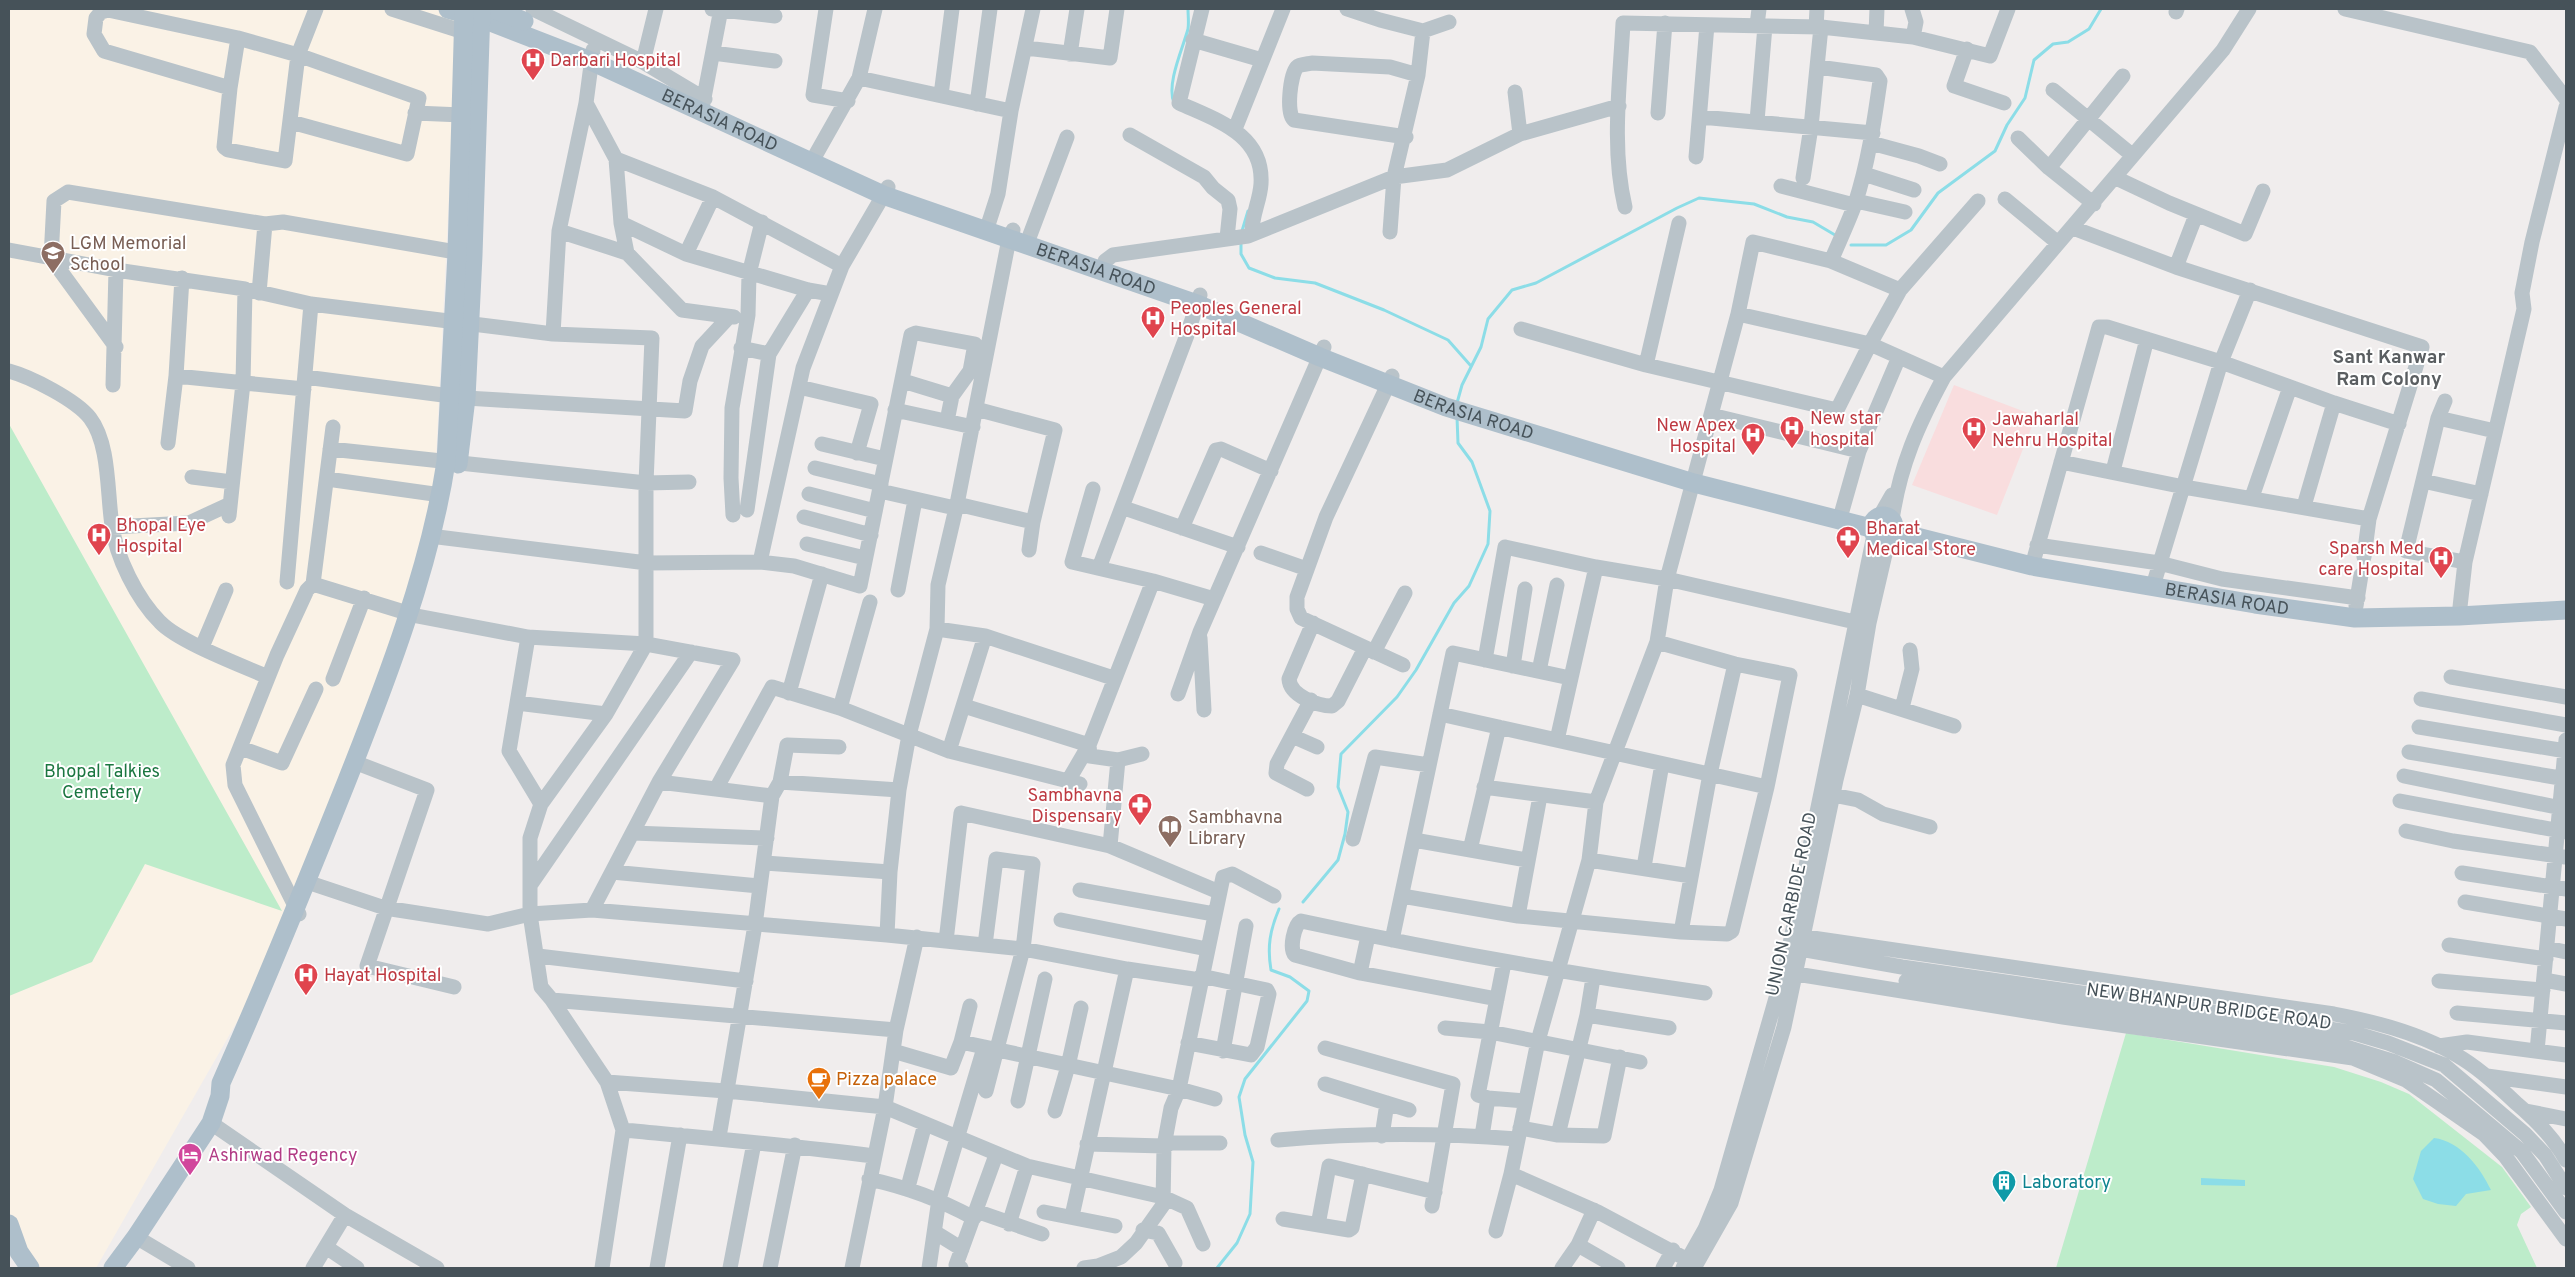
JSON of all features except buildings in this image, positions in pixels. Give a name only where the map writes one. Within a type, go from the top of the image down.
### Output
[{"type":"main road","name":"BERASIA ROAD","points":[[470,14],[534,18],[592,55],[703,104],[814,159],[886,191],[1199,299]]},
{"type":"main road","points":[[468,169],[462,115],[470,14]]},
{"type":"main road","points":[[312,883],[370,732],[389,698],[436,537],[452,462],[458,397],[465,254],[470,14]]},
{"type":"main road","name":"BERASIA ROAD","points":[[886,191],[989,222],[1017,235],[1105,262],[1199,299],[1390,380],[1480,413],[1695,478],[2032,566],[2254,604],[2355,618],[2459,616],[2566,610]]},
{"type":"main road","points":[[436,537],[441,494],[452,462]]},
{"type":"main road","name":"BERASIA ROAD","points":[[1695,478],[1842,511],[1882,527]]},
{"type":"main road","points":[[113,1268],[136,1237],[211,1123],[220,1096],[229,1086],[247,1035],[362,764],[370,732]]},
{"type":"main road","points":[[9,1224],[14,1250],[30,1268]]},
{"type":"street","points":[[238,38],[230,88],[224,147],[228,150],[285,160],[298,55],[316,9]]},
{"type":"street","points":[[392,9],[470,14]]},
{"type":"street","points":[[643,62],[656,9]]},
{"type":"street","points":[[534,18],[643,62],[703,104],[714,53],[718,9],[775,16]]},
{"type":"street","points":[[826,9],[813,95],[848,101]]},
{"type":"street","points":[[814,159],[860,78],[875,9]]},
{"type":"street","points":[[941,94],[952,9]]},
{"type":"street","points":[[977,104],[990,9]]},
{"type":"street","points":[[989,222],[998,194],[1011,111],[1033,9]]},
{"type":"street","points":[[1070,54],[1077,9]]},
{"type":"street","points":[[1026,48],[1110,58],[1117,9]]},
{"type":"street","points":[[1202,9],[1179,103],[1235,129],[1251,146],[1259,162],[1261,184],[1252,224],[1240,236]]},
{"type":"street","points":[[1235,129],[1283,9]]},
{"type":"street","points":[[1347,9],[1380,15],[1424,31],[1449,22]]},
{"type":"street","points":[[1757,121],[1761,26],[1759,9]]},
{"type":"street","points":[[1803,178],[1812,127],[1818,67],[1819,27],[1817,9]]},
{"type":"street","points":[[1876,33],[1877,9]]},
{"type":"street","points":[[1912,9],[1916,22],[1913,37]]},
{"type":"street","points":[[1624,208],[1619,184],[1619,106],[1623,16],[1665,22],[1700,19],[1761,26],[1819,27],[1913,37],[1990,56],[2008,9]]},
{"type":"street","points":[[1882,527],[1918,426],[1944,377],[2058,243],[2094,204],[2132,155],[2224,50],[2249,9]]},
{"type":"street","points":[[2346,9],[2530,52],[2566,99]]},
{"type":"street","points":[[230,88],[104,51],[94,34],[96,18],[101,12],[108,10],[238,38],[298,55],[419,98],[407,154],[291,122]]},
{"type":"street","points":[[1696,157],[1701,118],[1700,19]]},
{"type":"street","points":[[1658,112],[1665,22]]},
{"type":"street","points":[[1390,232],[1394,177],[1406,137],[1424,31]]},
{"type":"street","points":[[1193,40],[1262,60]]},
{"type":"street","points":[[1967,49],[1954,86],[2004,103]]},
{"type":"street","points":[[714,53],[775,61]]},
{"type":"street","points":[[553,334],[559,231],[586,103],[592,55]]},
{"type":"street","points":[[1406,137],[1290,118],[1288,108],[1295,71],[1300,65],[1312,63],[1390,67],[1418,75]]},
{"type":"street","points":[[1818,67],[1876,75],[1880,80],[1872,138],[1864,174],[1855,203],[1831,261]]},
{"type":"street","points":[[2049,168],[2088,117],[2123,76]]},
{"type":"street","points":[[860,78],[941,94],[1011,111]]},
{"type":"street","points":[[2053,90],[2132,155]]},
{"type":"street","points":[[1514,92],[1520,134]]},
{"type":"street","points":[[586,103],[616,159],[621,223],[627,253]]},
{"type":"street","points":[[1105,262],[1113,255],[1240,236],[1394,177],[1448,170],[1520,134],[1619,106]]},
{"type":"street","points":[[2459,616],[2465,562],[2524,310],[2522,293],[2532,242],[2566,107]]},
{"type":"street","points":[[415,113],[462,115]]},
{"type":"street","points":[[1701,118],[1757,121],[1812,127],[1872,138],[1940,164]]},
{"type":"street","points":[[1130,135],[1204,177],[1212,188],[1228,200],[1240,236]]},
{"type":"street","points":[[947,421],[952,396],[970,371],[981,345],[1017,235],[1068,137]]},
{"type":"street","points":[[2018,138],[2049,168],[2094,204]]},
{"type":"street","points":[[616,159],[713,197],[842,266]]},
{"type":"street","points":[[1864,174],[1914,190]]},
{"type":"street","points":[[2116,178],[2196,215],[2244,234],[2263,191]]},
{"type":"street","points":[[1781,186],[1905,212]]},
{"type":"street","points":[[760,562],[803,368],[842,266],[886,191]]},
{"type":"street","points":[[116,347],[51,258],[54,201],[68,192],[265,224],[283,222],[465,254]]},
{"type":"street","points":[[686,254],[713,197]]},
{"type":"street","points":[[2004,199],[2058,243]]},
{"type":"street","points":[[1521,329],[1646,365],[1837,410],[1900,290],[1978,202]]},
{"type":"street","points":[[2176,267],[2196,215]]},
{"type":"street","points":[[762,222],[749,274],[748,315],[741,348],[731,422],[740,513],[769,354],[808,290]]},
{"type":"street","points":[[621,223],[686,254],[749,274],[808,290],[831,294]]},
{"type":"street","points":[[1646,365],[1679,223]]},
{"type":"street","points":[[112,527],[189,523],[230,510],[252,291],[265,224]]},
{"type":"street","points":[[2073,228],[2176,267],[2422,347],[2369,519],[2364,557]]},
{"type":"street","points":[[559,231],[627,253],[682,310],[728,318],[748,315]]},
{"type":"street","points":[[1496,1231],[1511,1174],[1538,1041],[1589,860],[1596,802],[1657,642],[1668,580],[1738,314],[1753,242],[1831,261],[1900,290]]},
{"type":"street","points":[[9,250],[116,270],[182,278],[311,304],[553,334],[652,338],[646,483],[646,644],[606,714],[541,804],[530,838],[530,914],[542,987],[607,1082],[622,1130],[602,1268]]},
{"type":"street","points":[[113,385],[116,347],[116,270]]},
{"type":"street","points":[[168,443],[176,376],[182,278]]},
{"type":"street","points":[[2153,586],[2221,362],[2250,290]]},
{"type":"street","points":[[1099,568],[1192,338],[1199,299]]},
{"type":"street","points":[[287,582],[311,304]]},
{"type":"street","points":[[1738,314],[1870,344],[1944,377]]},
{"type":"street","points":[[176,376],[243,383],[304,383],[458,397],[685,411],[690,381],[702,346],[728,318]]},
{"type":"street","points":[[2032,566],[2099,327],[2107,327],[2221,362],[2334,403],[2399,424]]},
{"type":"street","points":[[436,537],[647,563],[760,562],[794,566],[860,586],[911,335],[916,333],[981,345]]},
{"type":"street","points":[[2113,472],[2147,339]]},
{"type":"street","points":[[887,934],[890,872],[899,790],[909,735],[937,629],[938,585],[973,427],[981,345]]},
{"type":"street","points":[[741,348],[769,354]]},
{"type":"street","points":[[1178,694],[1200,632],[1322,352]]},
{"type":"street","points":[[1842,511],[1859,451],[1899,357]]},
{"type":"street","points":[[10,374],[66,398],[90,418],[99,435],[105,463],[112,527],[120,560],[160,623],[202,648],[268,678]]},
{"type":"street","points":[[1390,380],[1326,517],[1297,597],[1297,609],[1301,618],[1403,666]]},
{"type":"street","points":[[902,381],[952,396]]},
{"type":"street","points":[[2252,497],[2290,387]]},
{"type":"street","points":[[799,388],[871,404],[857,453]]},
{"type":"street","points":[[2445,401],[2438,418],[2406,551],[2465,562]]},
{"type":"street","points":[[2304,506],[2334,403]]},
{"type":"street","points":[[976,409],[1055,430],[1033,522],[1029,550]]},
{"type":"street","points":[[895,410],[973,427]]},
{"type":"street","points":[[1711,415],[1859,451]]},
{"type":"street","points":[[2438,418],[2495,431]]},
{"type":"street","points":[[299,913],[235,785],[233,765],[280,650],[307,590],[313,584],[333,427]]},
{"type":"street","points":[[822,444],[885,459]]},
{"type":"street","points":[[330,449],[646,483],[690,482]]},
{"type":"street","points":[[1182,528],[1216,450],[1222,449],[1271,471]]},
{"type":"street","points":[[2062,462],[2184,487],[2252,497],[2369,519]]},
{"type":"street","points":[[815,468],[915,500],[956,506],[1033,522]]},
{"type":"street","points":[[192,477],[232,482]]},
{"type":"street","points":[[326,479],[441,494]]},
{"type":"street","points":[[2423,481],[2481,494]]},
{"type":"street","points":[[1093,489],[1072,562],[1153,581],[1214,599]]},
{"type":"street","points":[[809,494],[875,511]]},
{"type":"street","points":[[898,590],[915,500]]},
{"type":"street","points":[[1124,508],[1238,547]]},
{"type":"street","points":[[804,517],[871,535]]},
{"type":"street","name":"UNION CARBIDE ROAD","points":[[1797,942],[1855,622],[1882,527]]},
{"type":"street","name":"UNION CARBIDE ROAD","points":[[1688,1265],[1721,1190],[1790,969],[1857,695],[1882,527]]},
{"type":"street","points":[[807,544],[866,558]]},
{"type":"street","points":[[2037,545],[2159,563],[2222,579],[2358,598]]},
{"type":"street","points":[[1485,660],[1505,547],[1596,567],[1668,580],[1855,622]]},
{"type":"street","points":[[1261,553],[1307,569]]},
{"type":"street","points":[[1557,740],[1596,567]]},
{"type":"street","points":[[789,693],[822,574]]},
{"type":"street","points":[[2355,618],[2361,575]]},
{"type":"street","points":[[716,789],[772,686],[840,708],[949,751],[1074,783],[1113,678],[1153,581]]},
{"type":"street","points":[[313,584],[364,598],[412,615],[528,637],[646,644],[734,660],[659,782],[592,910]]},
{"type":"street","points":[[1539,671],[1557,585]]},
{"type":"street","points":[[1512,666],[1525,588]]},
{"type":"street","points":[[202,648],[226,590]]},
{"type":"street","points":[[1313,623],[1289,679],[1289,686],[1296,693],[1311,700],[1324,706],[1332,706],[1338,701],[1405,593]]},
{"type":"street","points":[[333,679],[364,598]]},
{"type":"street","points":[[840,708],[870,602]]},
{"type":"street","points":[[937,629],[985,636],[1113,678]]},
{"type":"street","points":[[1200,632],[1204,710]]},
{"type":"street","points":[[949,751],[985,636]]},
{"type":"street","points":[[528,637],[509,751],[541,804]]},
{"type":"street","points":[[1402,896],[1518,916],[1572,922],[1681,932],[1727,934],[1732,931],[1767,787],[1790,675],[1734,664],[1657,642]]},
{"type":"street","points":[[1902,708],[1912,669],[1910,650]]},
{"type":"street","points":[[531,884],[691,652]]},
{"type":"street","points":[[1392,940],[1453,653],[1570,678]]},
{"type":"street","points":[[1681,932],[1710,774],[1734,664]]},
{"type":"street","points":[[2451,676],[2566,697]]},
{"type":"street","points":[[241,748],[282,763],[316,689]]},
{"type":"street","points":[[1857,695],[1954,726]]},
{"type":"street","points":[[2421,698],[2566,724]]},
{"type":"street","points":[[1307,790],[1276,773],[1277,764],[1311,700]]},
{"type":"street","points":[[517,703],[606,714]]},
{"type":"street","points":[[964,706],[1089,745]]},
{"type":"street","points":[[1440,714],[1767,787]]},
{"type":"street","points":[[1470,850],[1499,727]]},
{"type":"street","points":[[2419,727],[2566,747],[2559,887],[2549,916],[2537,1051]]},
{"type":"street","points":[[1292,736],[1316,746]]},
{"type":"street","points":[[1089,745],[1090,756],[1118,760],[1142,754]]},
{"type":"street","points":[[719,1137],[755,925],[759,886],[765,862],[772,796],[780,782],[787,746],[839,747]]},
{"type":"street","points":[[2409,752],[2564,778]]},
{"type":"street","points":[[1353,839],[1375,757],[1429,766]]},
{"type":"street","points":[[1110,846],[1118,760]]},
{"type":"street","points":[[362,764],[427,790],[385,908],[367,966],[454,987]]},
{"type":"street","points":[[1644,867],[1662,764]]},
{"type":"street","points":[[2404,776],[2562,808]]},
{"type":"street","points":[[659,782],[772,796]]},
{"type":"street","points":[[780,782],[899,790]]},
{"type":"street","points":[[1484,787],[1596,802]]},
{"type":"street","points":[[1833,795],[1858,800],[1883,814],[1930,827]]},
{"type":"street","points":[[1518,916],[1540,796]]},
{"type":"street","points":[[2400,801],[2562,832]]},
{"type":"street","points":[[946,941],[961,813],[1110,846],[1219,892]]},
{"type":"street","points":[[2406,831],[2453,841],[2561,857]]},
{"type":"street","points":[[632,833],[767,838]]},
{"type":"street","points":[[1414,840],[1527,860]]},
{"type":"street","points":[[929,1268],[936,1233],[939,1199],[1023,950],[1033,864],[996,859],[985,945]]},
{"type":"street","points":[[1589,860],[1644,867],[1691,876]]},
{"type":"street","points":[[765,862],[890,872]]},
{"type":"street","points":[[612,872],[759,886]]},
{"type":"street","points":[[2462,873],[2559,887]]},
{"type":"street","points":[[1084,1268],[1098,1266],[1121,1257],[1136,1243],[1143,1230],[1163,1205],[1164,1146],[1171,1108],[1179,1089],[1200,978],[1223,877],[1232,874],[1274,896]]},
{"type":"street","points":[[312,883],[385,908],[488,924],[530,914],[592,910],[755,925],[887,934],[1023,950],[1127,970],[1200,978],[1267,990],[1269,994],[1257,1047],[1254,1052],[1247,1055],[1188,1042]]},
{"type":"street","points":[[1080,890],[1214,914]]},
{"type":"street","points":[[2465,902],[2566,919]]},
{"type":"street","points":[[1061,920],[1207,949]]},
{"type":"street","points":[[1497,999],[1360,973],[1295,955],[1292,949],[1297,924],[1301,920],[1368,936],[1504,962],[1558,970],[1593,978],[1705,993]]},
{"type":"street","points":[[1223,1051],[1246,926]]},
{"type":"street","points":[[1360,973],[1368,936]]},
{"type":"street","points":[[852,1268],[885,1107],[896,1030],[917,938]]},
{"type":"street","points":[[1797,942],[2334,1014],[2382,1025],[2439,1046],[2462,1058],[2487,1076],[2562,1146],[2566,1160]]},
{"type":"street","name":"NEW BHANPUR BRIDGE ROAD","points":[[1797,942],[1902,967],[2354,1033],[2388,1043],[2444,1065],[2524,1134],[2545,1155],[2566,1188]]},
{"type":"street","points":[[2449,945],[2546,953],[2566,952]]},
{"type":"street","points":[[538,956],[746,981]]},
{"type":"street","points":[[1482,1136],[1490,1032],[1504,962]]},
{"type":"street","points":[[1790,969],[2063,1017],[2353,1058],[2406,1080],[2484,1134],[2505,1156],[2566,1239]]},
{"type":"street","name":"NEW BHANPUR BRIDGE ROAD","points":[[1790,969],[2333,1043],[2395,1062],[2436,1080],[2522,1152],[2566,1212]]},
{"type":"street","points":[[1072,1216],[1078,1180],[1105,1074],[1127,970]]},
{"type":"street","points":[[1558,1136],[1587,1015],[1593,978]]},
{"type":"street","points":[[1018,1101],[1045,979]]},
{"type":"street","points":[[2439,981],[2544,985],[2566,984]]},
{"type":"street","points":[[552,1000],[896,1030]]},
{"type":"street","points":[[893,1051],[950,1068],[961,1042],[970,1006]]},
{"type":"street","points":[[1055,1111],[1068,1066],[1081,1008]]},
{"type":"street","points":[[2457,1013],[2566,1023]]},
{"type":"street","points":[[1587,1015],[1669,1028]]},
{"type":"street","points":[[1445,1028],[1490,1032],[1640,1062]]},
{"type":"street","points":[[961,1042],[1179,1089],[1215,1099]]},
{"type":"street","points":[[2439,1046],[2467,1042],[2566,1055]]},
{"type":"street","points":[[1325,1048],[1453,1084],[1484,1096],[1525,1101]]},
{"type":"street","points":[[986,1091],[990,1049]]},
{"type":"street","points":[[1278,1140],[1322,1136],[1482,1136],[1519,1133],[1558,1136],[1604,1136],[1620,1057]]},
{"type":"street","points":[[2487,1076],[2566,1087]]},
{"type":"street","points":[[607,1082],[726,1091],[885,1107],[1026,1166],[1078,1180],[1163,1196],[1187,1208],[1203,1244]]},
{"type":"street","points":[[1325,1084],[1410,1110]]},
{"type":"street","points":[[1318,1225],[1329,1166],[1363,1174],[1433,1199],[1453,1084]]},
{"type":"street","points":[[1382,1136],[1387,1103]]},
{"type":"street","points":[[2526,1111],[2566,1119]]},
{"type":"street","points":[[211,1123],[346,1215],[437,1268]]},
{"type":"street","points":[[908,1188],[925,1124]]},
{"type":"street","points":[[622,1130],[719,1137],[754,1143],[795,1145],[874,1156]]},
{"type":"street","points":[[657,1268],[680,1135]]},
{"type":"street","points":[[730,1268],[754,1143]]},
{"type":"street","points":[[1087,1144],[1164,1146],[1171,1143],[1220,1143]]},
{"type":"street","points":[[770,1268],[795,1145]]},
{"type":"street","points":[[961,1268],[956,1265],[996,1155]]},
{"type":"street","points":[[1009,1224],[1026,1166]]},
{"type":"street","points":[[1283,1219],[1349,1230],[1352,1228],[1363,1174]]},
{"type":"street","points":[[1511,1174],[1594,1210],[1673,1250],[1688,1265]]},
{"type":"street","points":[[869,1179],[908,1188],[975,1214],[1042,1234]]},
{"type":"street","points":[[1562,1268],[1578,1246],[1594,1210]]},
{"type":"street","points":[[1044,1212],[1115,1226]]},
{"type":"street","points":[[313,1268],[346,1215]]},
{"type":"street","points":[[1143,1230],[1158,1232],[1176,1263]]},
{"type":"street","points":[[936,1233],[962,1249]]},
{"type":"street","points":[[136,1237],[188,1268]]},
{"type":"street","points":[[1578,1246],[1618,1268]]},
{"type":"street","points":[[326,1247],[357,1268]]},
{"type":"street","points":[[1663,1268],[1673,1250]]},
{"type":"shaded area","points":[[9,9],[466,9],[457,34],[432,540],[298,915],[96,1268],[38,1268],[9,1220]]},
{"type":"shaded area","name":"Jawaharlal Nehru Hospital","points":[[1954,385],[2036,416],[1997,515],[1912,485]]},
{"type":"green space","name":"Bhopal Talkies Cemetery","points":[[9,424],[282,911],[145,864],[92,962],[9,996]]},
{"type":"green space","points":[[2126,1033],[2334,1067],[2381,1082],[2409,1094],[2502,1167],[2531,1207],[2521,1214],[2517,1225],[2537,1268],[2056,1268]]},
{"type":"water","points":[[2434,1138],[2452,1144],[2468,1156],[2491,1190],[2466,1194],[2456,1206],[2438,1204],[2423,1199],[2413,1179],[2421,1151]]},
{"type":"water","points":[[2201,1178],[2245,1180],[2245,1186],[2201,1185]]},
{"type":"waterway","points":[[1174,103],[1172,86],[1176,66],[1188,29],[1188,9]]},
{"type":"waterway","points":[[1851,245],[1886,245],[1911,230],[1938,193],[1995,151],[2007,125],[2025,98],[2034,60],[2053,44],[2068,42],[2089,29],[2101,9]]},
{"type":"waterway","points":[[1457,403],[1462,385],[1481,347],[1488,319],[1512,290],[1536,283],[1699,198],[1754,204],[1787,217],[1813,222],[1835,235]]},
{"type":"waterway","points":[[1242,231],[1248,211]]},
{"type":"waterway","points":[[1241,240],[1241,254],[1249,268],[1275,278],[1315,283],[1384,310],[1448,340],[1471,366]]},
{"type":"waterway","points":[[1303,902],[1338,860],[1345,834],[1348,812],[1338,787],[1341,754],[1397,697],[1416,670],[1454,603],[1469,586],[1488,544],[1490,511],[1472,462],[1458,443],[1457,417]]},
{"type":"waterway","points":[[1217,1268],[1237,1243],[1250,1214],[1253,1162],[1245,1135],[1239,1097],[1245,1079],[1307,1001],[1309,991],[1290,977],[1271,970],[1270,939],[1279,909]]},
{"type":"place","name":"Darbari Hospital","points":[[533,81]]},
{"type":"place","name":"LGM Memorial School","points":[[53,274]]},
{"type":"place","name":"Peoples General Hospital","points":[[1153,339]]},
{"type":"place","name":"New star hospital","points":[[1792,449]]},
{"type":"place","name":"Jawaharlal Nehru Hospital","points":[[1974,450]]},
{"type":"place","name":"New Apex Hospital","points":[[1753,456]]},
{"type":"place","name":"Bhopal Eye Hospital","points":[[99,556]]},
{"type":"place","name":"Bharat Medical Store","points":[[1848,559]]},
{"type":"place","name":"Sparsh Med care Hospital","points":[[2441,579]]},
{"type":"place","name":"Sambhavna Dispensary","points":[[1140,826]]},
{"type":"place","name":"Sambhavna Library","points":[[1170,848]]},
{"type":"place","name":"Hayat Hospital","points":[[306,996]]},
{"type":"place","name":"Pizza palace","points":[[819,1100]]},
{"type":"place","name":"Ashirwad Regency","points":[[190,1176]]},
{"type":"place","name":"Laboratory","points":[[2004,1203]]},
{"type":"district","name":"Sant Kanwar Ram Colony","points":[[2389,367]]}]
